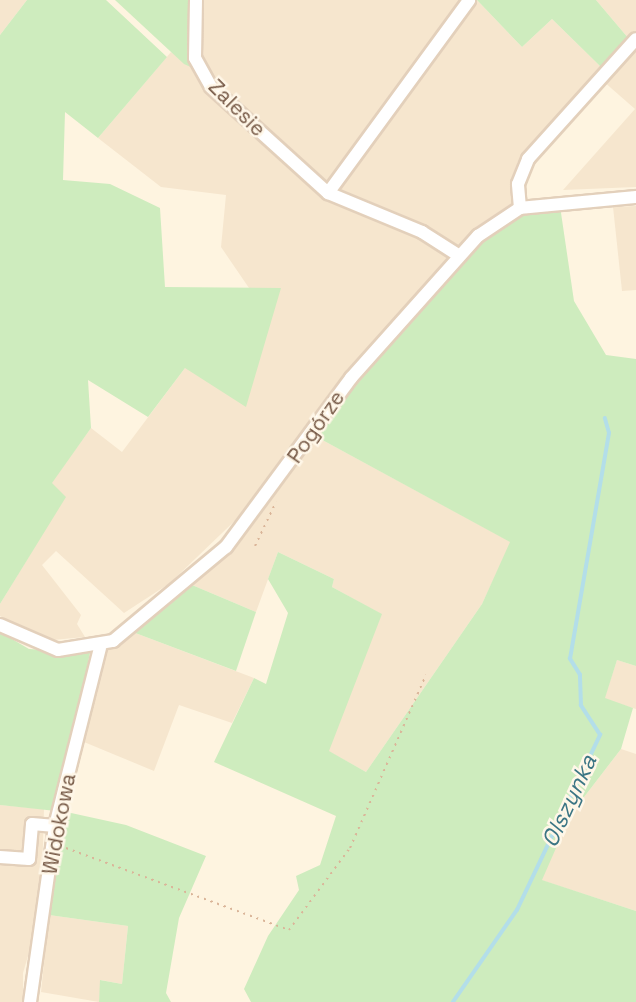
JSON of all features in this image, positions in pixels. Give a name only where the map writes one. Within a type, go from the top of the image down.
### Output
[{"type":"street","name":"Zalesie","points":[[196,0],[195,58],[211,87],[328,193],[422,232],[458,254]]},
{"type":"street","points":[[328,193],[469,0]]},
{"type":"street","points":[[636,39],[528,159],[518,184],[520,208],[636,197]]},
{"type":"street","name":"Pogórze","points":[[100,648],[176,594],[226,548],[320,417],[458,254],[520,208]]},
{"type":"street","points":[[0,625],[58,650],[100,648]]},
{"type":"street","name":"Widokowa","points":[[30,1002],[55,826],[100,648]]},
{"type":"street","points":[[0,857],[29,859],[33,824],[55,826]]},
{"type":"path","points":[[255,546],[278,498]]},
{"type":"path","points":[[52,843],[289,930],[350,848],[426,675]]},
{"type":"shaded area","points":[[0,0],[27,0],[0,35]]},
{"type":"shaded area","points":[[193,0],[477,0],[522,47],[552,19],[602,68],[517,163],[517,215],[301,438],[246,510],[170,583],[124,613],[56,551],[42,565],[81,615],[77,624],[85,637],[42,641],[0,616],[0,604],[65,497],[51,483],[91,428],[122,452],[185,368],[281,288],[249,288],[221,247],[226,195],[161,187],[98,138],[171,52],[194,68]]},
{"type":"shaded area","points":[[596,0],[636,0],[636,31],[629,39]]},
{"type":"shaded area","points":[[636,44],[636,187],[563,190],[635,109],[603,81]]},
{"type":"shaded area","points":[[636,206],[636,290],[622,291],[613,207]]},
{"type":"shaded area","points":[[315,436],[511,542],[482,604],[366,772],[328,751],[381,614],[332,587],[334,579],[278,552],[256,612],[192,585],[269,503]]},
{"type":"shaded area","points":[[130,631],[254,678],[232,723],[179,705],[154,771],[84,742],[101,654]]},
{"type":"shaded area","points":[[617,660],[636,666],[636,709],[604,699]]},
{"type":"shaded area","points":[[621,749],[636,754],[636,911],[541,880],[571,814]]},
{"type":"shaded area","points":[[0,805],[44,809],[41,912],[23,973],[23,1002],[0,1002]]},
{"type":"shaded area","points":[[49,915],[128,926],[122,984],[101,980],[99,1002],[41,992]]},
{"type":"green space","points":[[27,0],[106,0],[167,57],[98,138],[65,112],[63,180],[110,184],[160,208],[165,287],[281,288],[246,407],[185,368],[148,417],[88,380],[91,428],[52,483],[66,497],[0,604],[0,35]]},
{"type":"green space","points":[[115,0],[193,0],[195,69],[184,64]]},
{"type":"green space","points":[[477,0],[596,0],[629,39],[602,68],[552,19],[522,47]]},
{"type":"green space","points":[[560,206],[574,301],[606,355],[636,359],[636,666],[617,660],[605,698],[633,708],[621,749],[571,814],[542,880],[636,911],[636,1002],[251,1002],[244,989],[268,936],[299,890],[296,876],[320,865],[336,816],[214,762],[254,678],[266,684],[288,613],[268,579],[278,552],[334,579],[332,587],[382,614],[329,751],[366,772],[482,604],[510,542],[315,436],[453,266],[517,215]]},
{"type":"green space","points":[[192,585],[256,612],[236,671],[130,631]]},
{"type":"green space","points":[[0,632],[29,649],[90,653],[56,811],[0,805]]},
{"type":"green space","points":[[62,811],[126,825],[206,856],[179,918],[166,993],[171,1002],[99,1002],[100,980],[122,984],[128,926],[49,915]]},
{"type":"waterway","name":"Olszynka","points":[[453,1002],[517,910],[600,735],[581,706],[580,675],[570,659],[609,433],[605,419]]}]
